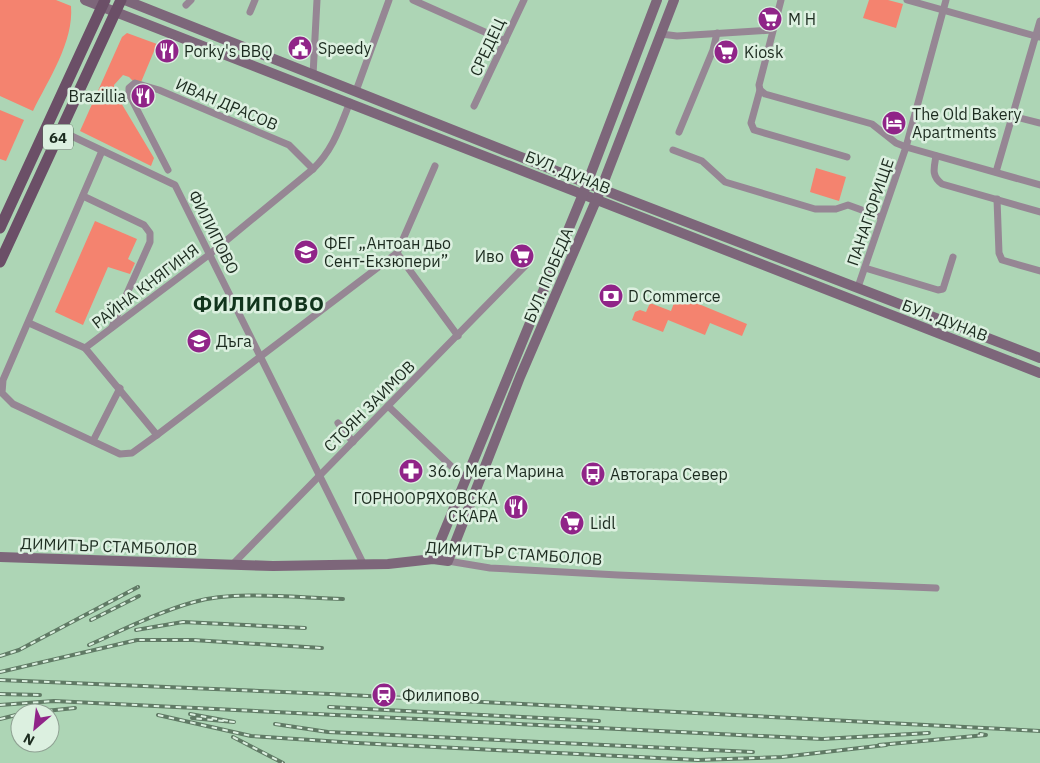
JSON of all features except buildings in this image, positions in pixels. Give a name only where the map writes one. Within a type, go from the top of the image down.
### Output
[{"type":"main road","name":"БУЛ. ДУНАВ","points":[[85,0],[103,3],[115,12],[350,102],[1040,373]]},
{"type":"main road","name":"БУЛ. ДУНАВ","points":[[123,0],[602,189],[1040,358]]},
{"type":"main road","name":"64","points":[[0,262],[115,12],[123,0]]},
{"type":"main road","name":"БУЛ. ПОБЕДА","points":[[433,559],[467,472],[583,194],[657,0]]},
{"type":"main road","name":"БУЛ. ПОБЕДА","points":[[448,561],[520,377],[602,189],[674,0]]},
{"type":"main road","name":"64","points":[[0,228],[103,3]]},
{"type":"main road","name":"ДИМИТЪР СТАМБОЛОВ","points":[[0,557],[232,565],[364,565],[433,559],[448,561]]},
{"type":"street","points":[[250,12],[255,0]]},
{"type":"street","points":[[314,75],[317,0]]},
{"type":"street","points":[[356,91],[389,0]]},
{"type":"street","points":[[413,0],[505,41]]},
{"type":"street","name":"СРЕДЕЦ","points":[[474,106],[524,0]]},
{"type":"street","points":[[781,0],[772,30],[759,85],[760,90],[751,123],[754,130],[847,157]]},
{"type":"street","points":[[907,0],[1038,36]]},
{"type":"street","name":"ПАНАГЮРИЩЕ","points":[[858,287],[906,147],[946,0]]},
{"type":"street","points":[[996,172],[1038,36],[1040,21]]},
{"type":"street","points":[[661,34],[718,34],[772,30]]},
{"type":"street","points":[[679,132],[718,34]]},
{"type":"street","name":"ИВАН ДРАСОВ","points":[[168,170],[130,94],[128,88],[135,83],[158,90],[290,145],[313,169]]},
{"type":"street","points":[[760,90],[765,94],[872,124],[896,144],[1040,185]]},
{"type":"street","name":"РАЙНА КНЯГИНЯ","points":[[85,348],[210,254],[313,169],[325,157],[336,138],[350,102]]},
{"type":"street","points":[[1012,116],[1040,124]]},
{"type":"street","name":"ФИЛИПОВО","points":[[61,131],[175,185],[364,565]]},
{"type":"street","points":[[673,150],[702,161],[726,182],[815,209],[836,209],[848,205],[881,217]]},
{"type":"street","points":[[102,151],[3,380],[2,393],[13,404],[120,454],[132,453],[157,435],[397,253],[435,166]]},
{"type":"street","points":[[936,156],[933,172],[935,179],[942,184],[1040,212]]},
{"type":"street","points":[[83,196],[144,226],[150,233],[150,242],[112,328]]},
{"type":"street","points":[[997,199],[999,253],[1002,260],[1040,272]]},
{"type":"street","points":[[397,253],[458,336]]},
{"type":"street","points":[[865,268],[938,290],[943,288],[953,256]]},
{"type":"street","name":"СТОЯН ЗАИМОВ","points":[[232,565],[526,266]]},
{"type":"street","points":[[29,323],[85,348],[157,435]]},
{"type":"street","points":[[93,441],[120,388]]},
{"type":"street","points":[[388,406],[450,466]]},
{"type":"street","points":[[338,422],[353,442]]},
{"type":"street","name":"ДИМИТЪР СТАМБОЛОВ","points":[[448,561],[490,568],[936,588]]},
{"type":"shaded area","points":[[0,0],[56,0],[71,6],[71,20],[64,47],[33,111],[0,96]]},
{"type":"shaded area","points":[[869,0],[888,0],[903,4],[896,28],[863,18]]},
{"type":"shaded area","points":[[127,33],[157,44],[139,87],[129,77],[123,75],[114,85],[114,91],[154,158],[151,166],[80,131],[122,37]]},
{"type":"shaded area","points":[[0,110],[24,120],[6,161],[0,159]]},
{"type":"shaded area","points":[[816,168],[846,177],[839,201],[810,192]]},
{"type":"shaded area","points":[[95,221],[137,239],[128,259],[135,263],[130,274],[108,267],[83,325],[55,312]]},
{"type":"shaded area","points":[[677,295],[747,324],[742,336],[710,323],[705,335],[668,320],[663,332],[632,320],[635,312],[640,310],[646,312],[650,303],[671,311]]},
{"type":"railway","points":[[0,656],[19,650],[138,587]]},
{"type":"railway","points":[[91,620],[139,596]]},
{"type":"railway","points":[[89,645],[167,611],[211,598],[229,596],[288,596],[343,599]]},
{"type":"railway","points":[[136,630],[183,622],[305,628]]},
{"type":"railway","points":[[0,672],[137,640],[193,640],[322,648]]},
{"type":"railway","points":[[0,680],[330,694],[1040,731]]},
{"type":"railway","points":[[0,694],[40,695]]},
{"type":"railway","points":[[0,705],[54,701],[822,739],[929,733]]},
{"type":"railway","points":[[329,707],[599,721]]},
{"type":"railway","points":[[60,710],[75,708]]},
{"type":"railway","points":[[190,714],[234,722],[192,718]]},
{"type":"railway","points":[[158,715],[251,736],[698,760],[782,757],[886,745]]},
{"type":"railway","points":[[0,719],[10,716]]},
{"type":"railway","points":[[275,724],[328,732],[753,752]]},
{"type":"railway","points":[[879,745],[986,735],[980,734]]},
{"type":"railway","points":[[233,737],[283,763]]},
{"type":"place","name":"М Н","points":[[770,19]]},
{"type":"place","name":"Speedy","points":[[300,48]]},
{"type":"place","name":"Porky's BBQ","points":[[167,51]]},
{"type":"place","name":"Kiosk","points":[[726,52]]},
{"type":"place","name":"Brazillia","points":[[143,96]]},
{"type":"place","name":"The Old Bakery Apartments","points":[[894,123]]},
{"type":"place","name":"ФЕГ „Антоан дьо Сент-Екзюпери”","points":[[306,252]]},
{"type":"place","name":"Иво","points":[[522,256]]},
{"type":"place","name":"D Commerce","points":[[611,296]]},
{"type":"place","name":"Дъга","points":[[199,341]]},
{"type":"place","name":"36.6 Мега Марина","points":[[411,471]]},
{"type":"place","name":"Автогара Север","points":[[593,474]]},
{"type":"place","name":"ГОРНООРЯХОВСКА СКАРА","points":[[516,507]]},
{"type":"place","name":"Lidl","points":[[572,523]]},
{"type":"place","name":"Филипово","points":[[384,695]]},
{"type":"district","name":"ФИЛИПОВО","points":[[259,303]]}]
